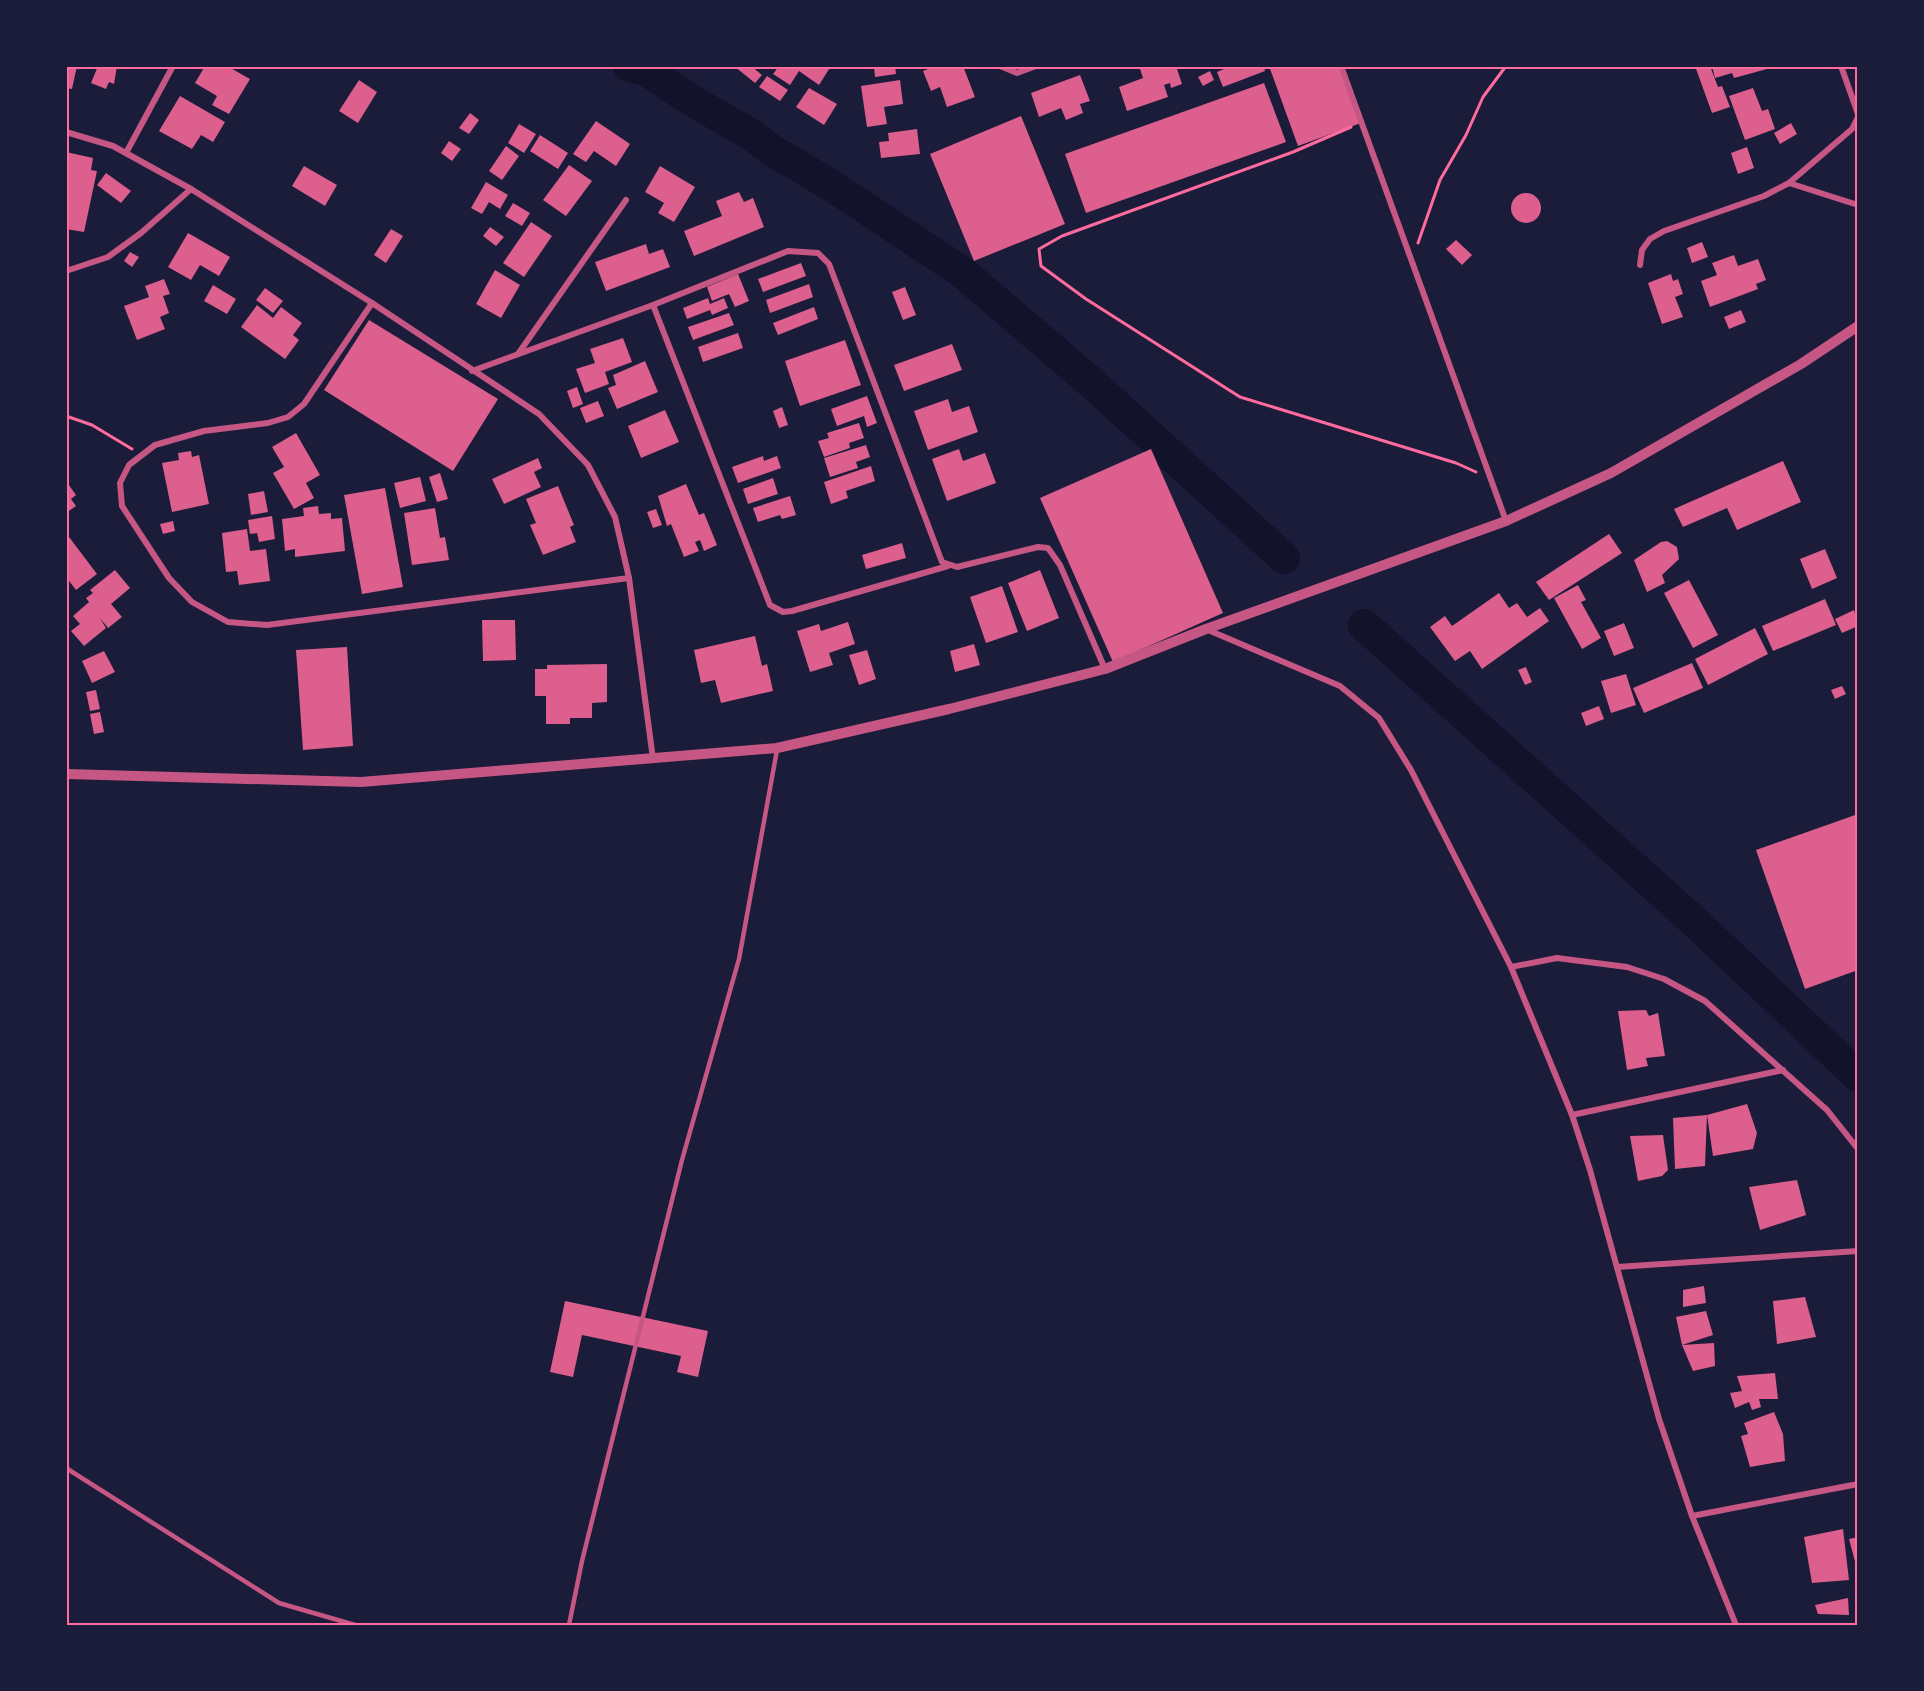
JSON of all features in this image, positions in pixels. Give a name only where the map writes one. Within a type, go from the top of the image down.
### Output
[{"type":"street","points":[[126,153],[172,66]]},
{"type":"street","points":[[1000,66],[1017,73],[1036,66]]},
{"type":"street","points":[[1341,66],[1506,521]]},
{"type":"street","points":[[1640,265],[1642,250],[1650,239],[1664,231],[1743,205],[1789,183],[1852,129],[1858,116],[1841,66]]},
{"type":"street","points":[[66,132],[113,146],[126,153],[190,189],[372,303],[539,414],[588,465],[615,517],[629,578],[653,759]]},
{"type":"street","points":[[1789,183],[1858,205]]},
{"type":"street","points":[[66,271],[108,257],[141,233],[190,189]]},
{"type":"street","points":[[518,354],[626,200]]},
{"type":"street","points":[[472,371],[653,305],[788,251],[809,251],[824,257],[937,554],[948,566]]},
{"type":"street","points":[[372,303],[304,404],[288,417],[177,437],[155,445],[129,465],[120,483],[123,506],[169,578],[192,602],[228,622],[267,626],[629,578]]},
{"type":"street","points":[[653,305],[770,605],[783,612],[792,611],[948,566],[957,567],[1038,547],[1048,548],[1060,565],[1105,669]]},
{"type":"street","points":[[66,774],[361,782],[777,748],[949,709],[1105,669],[1206,629],[1506,521],[1611,473],[1801,364],[1858,326]]},
{"type":"street","points":[[1206,629],[1340,686],[1379,718],[1411,770],[1511,967],[1572,1115],[1659,1419],[1692,1516],[1736,1625]]},
{"type":"street","points":[[1511,967],[1557,958],[1627,967],[1664,979],[1705,1001],[1827,1110],[1858,1149]]},
{"type":"street","points":[[1572,1115],[1783,1070]]},
{"type":"street","points":[[1617,1267],[1858,1251]]},
{"type":"street","points":[[1692,1516],[1858,1484]]},
{"type":"lane","points":[[569,1625],[582,1561],[680,1171],[739,959],[777,748]]},
{"type":"lane","points":[[66,1468],[279,1603],[355,1625]]},
{"type":"path","points":[[1412,262],[1440,180],[1474,120],[1484,97],[1506,66]]},
{"type":"path","points":[[1361,123],[1293,152],[1062,236],[1039,249],[1041,266],[1105,312],[1240,397],[1456,463],[1490,478]]},
{"type":"path","points":[[66,416],[106,432],[141,455]]},
{"type":"building","points":[[66,66],[77,66],[72,89],[66,88]]},
{"type":"building","points":[[98,66],[117,66],[114,84],[109,82],[106,89],[91,83]]},
{"type":"building","points":[[205,66],[227,66],[250,79],[229,114],[212,105],[217,96],[195,83]]},
{"type":"building","points":[[734,66],[751,66],[762,75],[755,83]]},
{"type":"building","points":[[779,66],[831,66],[819,85],[799,71],[790,85],[773,74]]},
{"type":"building","points":[[874,66],[895,66],[896,74],[875,77]]},
{"type":"building","points":[[936,66],[963,66],[975,97],[947,107],[940,87],[931,91],[923,71]]},
{"type":"building","points":[[1139,66],[1176,66],[1182,84],[1171,88],[1170,83],[1164,85],[1168,97],[1127,111],[1119,87],[1143,78]]},
{"type":"building","points":[[1231,66],[1264,66],[1265,71],[1223,87],[1217,72]]},
{"type":"building","points":[[1269,66],[1341,66],[1361,123],[1298,146]]},
{"type":"building","points":[[1695,66],[1710,66],[1718,87],[1722,86],[1730,107],[1712,113]]},
{"type":"building","points":[[1712,66],[1766,66],[1767,69],[1734,78],[1732,73],[1715,78]]},
{"type":"building","points":[[1210,71],[1214,80],[1203,86],[1198,77]]},
{"type":"building","points":[[1080,75],[1090,101],[1080,104],[1083,113],[1066,120],[1061,108],[1039,117],[1031,93]]},
{"type":"building","points":[[767,76],[788,90],[780,101],[759,87]]},
{"type":"building","points":[[359,80],[377,92],[358,123],[339,111]]},
{"type":"building","points":[[900,80],[903,104],[884,107],[887,124],[867,127],[861,86]]},
{"type":"building","points":[[1264,83],[1286,142],[1086,213],[1065,154]]},
{"type":"building","points":[[809,88],[837,104],[824,125],[796,107]]},
{"type":"building","points":[[1753,88],[1762,111],[1768,109],[1775,129],[1745,140],[1729,96]]},
{"type":"building","points":[[180,96],[225,122],[213,142],[201,135],[192,149],[159,131]]},
{"type":"building","points":[[470,113],[479,120],[469,134],[459,128]]},
{"type":"building","points":[[1021,116],[1065,224],[974,261],[930,154]]},
{"type":"building","points":[[596,121],[630,144],[616,166],[594,151],[586,162],[573,154]]},
{"type":"building","points":[[1791,123],[1797,134],[1780,144],[1774,133]]},
{"type":"building","points":[[519,124],[536,134],[524,153],[508,143]]},
{"type":"building","points":[[917,129],[920,154],[881,158],[879,142],[889,141],[888,133]]},
{"type":"building","points":[[540,135],[568,153],[558,169],[530,151]]},
{"type":"building","points":[[449,141],[461,149],[452,161],[441,153]]},
{"type":"building","points":[[506,146],[519,156],[502,180],[489,171]]},
{"type":"building","points":[[1747,147],[1754,168],[1738,174],[1731,153]]},
{"type":"building","points":[[66,152],[93,158],[91,170],[97,171],[84,232],[66,229]]},
{"type":"building","points":[[569,165],[592,181],[566,216],[543,200]]},
{"type":"building","points":[[304,166],[337,185],[325,206],[292,186]]},
{"type":"building","points":[[660,166],[695,187],[674,222],[658,213],[664,203],[645,192]]},
{"type":"building","points":[[106,173],[131,191],[121,203],[97,185]]},
{"type":"building","points":[[486,182],[508,195],[500,209],[489,202],[482,214],[471,208]]},
{"type":"building","points":[[739,192],[744,202],[753,198],[764,227],[694,256],[684,231],[722,216],[716,201]]},
{"type":"building","points":[[1526,193],[1537,197],[1541,208],[1537,219],[1526,223],[1515,219],[1511,208],[1515,197]]},
{"type":"building","points":[[513,203],[530,213],[522,226],[505,216]]},
{"type":"building","points":[[531,222],[552,236],[524,277],[503,263]]},
{"type":"building","points":[[490,227],[504,237],[496,246],[483,236]]},
{"type":"building","points":[[391,229],[403,236],[386,263],[374,255]]},
{"type":"building","points":[[188,233],[230,257],[219,276],[200,265],[191,280],[168,267]]},
{"type":"building","points":[[1456,240],[1472,255],[1462,265],[1446,249]]},
{"type":"building","points":[[1702,242],[1708,257],[1692,263],[1687,248]]},
{"type":"building","points":[[646,244],[649,254],[663,249],[670,267],[606,291],[595,262]]},
{"type":"building","points":[[130,252],[139,257],[132,267],[124,261]]},
{"type":"building","points":[[1734,255],[1738,266],[1758,259],[1766,280],[1756,284],[1758,289],[1710,307],[1701,281],[1717,275],[1712,263]]},
{"type":"building","points":[[801,263],[806,276],[763,292],[758,279]]},
{"type":"building","points":[[495,270],[520,285],[501,318],[476,304]]},
{"type":"building","points":[[738,274],[749,301],[735,307],[729,294],[712,301],[707,287]]},
{"type":"building","points":[[1671,274],[1673,281],[1678,279],[1683,294],[1675,297],[1683,317],[1662,324],[1648,283]]},
{"type":"building","points":[[164,279],[170,294],[163,296],[169,313],[160,317],[165,329],[137,340],[124,306],[149,297],[145,286]]},
{"type":"building","points":[[809,284],[813,297],[770,313],[766,300]]},
{"type":"building","points":[[213,285],[236,299],[227,314],[204,301]]},
{"type":"building","points":[[905,287],[916,315],[903,320],[892,292]]},
{"type":"building","points":[[265,288],[283,301],[273,313],[256,300]]},
{"type":"building","points":[[708,298],[710,304],[724,298],[728,308],[712,315],[710,310],[687,319],[683,308]]},
{"type":"building","points":[[257,305],[273,318],[281,307],[302,323],[293,335],[299,340],[285,359],[241,327]]},
{"type":"building","points":[[814,307],[818,319],[778,335],[773,323]]},
{"type":"building","points":[[1741,310],[1746,322],[1729,329],[1724,317]]},
{"type":"building","points":[[729,313],[734,325],[693,340],[688,327]]},
{"type":"building","points":[[369,320],[498,399],[453,471],[324,390]]},
{"type":"building","points":[[738,333],[743,348],[703,362],[698,347]]},
{"type":"building","points":[[623,338],[632,362],[605,372],[609,384],[585,393],[576,369],[595,363],[590,349]]},
{"type":"building","points":[[845,340],[861,385],[800,406],[785,361]]},
{"type":"building","points":[[952,344],[962,370],[904,391],[894,365]]},
{"type":"building","points":[[645,361],[658,392],[617,409],[608,388],[616,385],[613,375]]},
{"type":"building","points":[[577,387],[583,404],[573,408],[567,391]]},
{"type":"building","points":[[867,396],[877,423],[867,427],[864,416],[837,426],[831,409]]},
{"type":"building","points":[[948,399],[952,412],[969,406],[978,432],[928,450],[914,411]]},
{"type":"building","points":[[598,401],[604,416],[586,423],[580,408]]},
{"type":"building","points":[[782,407],[788,425],[779,428],[773,411]]},
{"type":"building","points":[[665,410],[679,442],[641,458],[628,426]]},
{"type":"building","points":[[859,423],[864,438],[849,443],[850,448],[824,457],[818,441],[829,438],[827,433]]},
{"type":"building","points":[[296,433],[320,475],[306,483],[314,498],[294,509],[273,473],[284,467],[272,447]]},
{"type":"building","points":[[866,445],[870,457],[856,462],[858,468],[830,477],[824,458]]},
{"type":"building","points":[[959,449],[963,461],[985,453],[996,483],[947,501],[932,459]]},
{"type":"building","points":[[1151,449],[1223,613],[1113,662],[1040,498]]},
{"type":"building","points":[[191,451],[192,457],[199,455],[209,504],[172,512],[162,463],[179,460],[178,453]]},
{"type":"building","points":[[763,456],[764,461],[777,456],[781,468],[738,483],[732,467]]},
{"type":"building","points":[[538,458],[542,468],[534,472],[541,487],[504,504],[492,479]]},
{"type":"building","points":[[1783,461],[1801,502],[1737,530],[1727,508],[1683,527],[1674,509]]},
{"type":"building","points":[[871,466],[875,481],[846,491],[848,498],[831,504],[824,482]]},
{"type":"building","points":[[440,473],[448,499],[437,502],[429,477]]},
{"type":"building","points":[[420,477],[426,501],[400,508],[394,483]]},
{"type":"building","points":[[773,478],[778,494],[748,504],[743,489]]},
{"type":"building","points":[[66,481],[76,495],[71,499],[76,506],[66,513]]},
{"type":"building","points":[[686,484],[699,515],[704,513],[717,545],[704,551],[700,540],[695,542],[699,551],[684,557],[671,524],[667,526],[658,496]]},
{"type":"building","points":[[558,486],[574,525],[570,527],[576,542],[543,555],[530,525],[536,523],[526,499]]},
{"type":"building","points":[[385,488],[403,587],[362,594],[344,495]]},
{"type":"building","points":[[264,491],[268,512],[251,515],[248,494]]},
{"type":"building","points":[[790,496],[796,515],[782,519],[780,515],[758,522],[753,508]]},
{"type":"building","points":[[318,506],[319,514],[331,513],[331,519],[342,518],[345,551],[295,557],[295,549],[285,551],[282,519],[304,516],[303,508]]},
{"type":"building","points":[[435,508],[440,538],[445,537],[449,560],[412,565],[404,513]]},
{"type":"building","points":[[656,509],[662,525],[653,528],[647,512]]},
{"type":"building","points":[[272,516],[275,539],[259,542],[257,533],[250,534],[248,520]]},
{"type":"building","points":[[173,521],[175,531],[163,534],[160,524]]},
{"type":"building","points":[[247,529],[250,551],[266,549],[270,581],[239,585],[237,571],[226,572],[222,533]]},
{"type":"building","points":[[66,533],[97,574],[76,590],[66,577]]},
{"type":"building","points":[[1609,534],[1622,553],[1549,600],[1536,582]]},
{"type":"building","points":[[1667,541],[1677,547],[1679,559],[1662,575],[1665,583],[1647,592],[1634,560],[1661,542]]},
{"type":"building","points":[[902,543],[906,558],[866,569],[862,555]]},
{"type":"building","points":[[1825,549],[1837,578],[1812,589],[1800,559]]},
{"type":"building","points":[[115,570],[130,588],[111,604],[122,617],[108,628],[100,618],[106,628],[84,646],[71,631],[80,624],[73,616],[89,602],[86,598],[93,593],[90,590]]},
{"type":"building","points":[[1040,570],[1059,618],[1027,631],[1008,583]]},
{"type":"building","points":[[1689,580],[1718,635],[1693,648],[1664,593]]},
{"type":"building","points":[[1578,585],[1586,600],[1581,602],[1601,638],[1582,649],[1554,598]]},
{"type":"building","points":[[1002,586],[1018,632],[986,643],[970,597]]},
{"type":"building","points":[[1499,593],[1509,608],[1517,603],[1527,617],[1540,608],[1549,621],[1482,669],[1470,651],[1455,661],[1430,627],[1445,616],[1452,626]]},
{"type":"building","points":[[1825,599],[1836,625],[1773,651],[1762,626]]},
{"type":"building","points":[[1854,610],[1858,626],[1842,633],[1835,619]]},
{"type":"building","points":[[482,620],[515,620],[516,660],[483,661]]},
{"type":"building","points":[[848,622],[855,644],[829,653],[833,665],[810,672],[797,631],[819,624],[821,631]]},
{"type":"building","points":[[1624,623],[1634,648],[1614,656],[1604,631]]},
{"type":"building","points":[[1755,628],[1768,654],[1708,685],[1695,659]]},
{"type":"building","points":[[755,636],[762,666],[767,664],[773,691],[721,703],[715,680],[701,683],[694,650]]},
{"type":"building","points":[[974,644],[980,665],[955,672],[950,651]]},
{"type":"building","points":[[347,647],[353,746],[303,750],[296,650]]},
{"type":"building","points":[[867,650],[876,679],[859,685],[849,655]]},
{"type":"building","points":[[104,651],[115,672],[92,683],[82,661]]},
{"type":"building","points":[[1692,663],[1703,688],[1644,713],[1633,688]]},
{"type":"building","points":[[607,664],[607,702],[592,703],[592,718],[570,718],[570,724],[546,724],[546,696],[535,696],[535,669],[547,669],[547,665]]},
{"type":"building","points":[[1526,667],[1532,682],[1525,685],[1518,670]]},
{"type":"building","points":[[1626,674],[1636,705],[1611,713],[1601,681]]},
{"type":"building","points":[[1842,686],[1846,694],[1835,699],[1831,690]]},
{"type":"building","points":[[96,690],[100,709],[90,711],[86,692]]},
{"type":"building","points":[[1599,706],[1604,719],[1586,726],[1581,713]]},
{"type":"building","points":[[100,712],[104,732],[94,734],[90,714]]},
{"type":"building","points":[[1858,814],[1858,970],[1805,989],[1756,850]]},
{"type":"building","points":[[1646,1010],[1649,1016],[1658,1013],[1665,1056],[1646,1058],[1648,1066],[1627,1070],[1618,1011]]},
{"type":"building","points":[[1747,1104],[1757,1133],[1753,1149],[1713,1156],[1707,1115]]},
{"type":"building","points":[[1707,1115],[1705,1166],[1675,1169],[1673,1118]]},
{"type":"building","points":[[1663,1135],[1668,1170],[1662,1176],[1638,1181],[1630,1136]]},
{"type":"building","points":[[1797,1180],[1806,1215],[1760,1230],[1749,1187]]},
{"type":"building","points":[[1704,1286],[1706,1303],[1683,1307],[1683,1290]]},
{"type":"building","points":[[1805,1297],[1816,1337],[1777,1344],[1773,1301]]},
{"type":"building","points":[[565,1301],[708,1331],[698,1377],[677,1372],[681,1356],[582,1335],[573,1377],[550,1372]]},
{"type":"building","points":[[1706,1311],[1713,1335],[1682,1345],[1676,1317]]},
{"type":"building","points":[[1714,1343],[1715,1366],[1693,1371],[1682,1345]]},
{"type":"building","points":[[1775,1373],[1778,1399],[1759,1399],[1761,1407],[1752,1410],[1749,1402],[1735,1408],[1730,1393],[1742,1391],[1737,1376]]},
{"type":"building","points":[[1774,1412],[1783,1434],[1785,1461],[1750,1467],[1741,1436],[1748,1434],[1744,1423]]},
{"type":"building","points":[[1843,1529],[1849,1580],[1812,1583],[1804,1537]]},
{"type":"building","points":[[1858,1537],[1858,1569],[1857,1569],[1849,1539]]},
{"type":"building","points":[[1848,1598],[1849,1615],[1818,1614],[1815,1605]]},
{"type":"waterway","points":[[629,66],[646,70],[691,100],[750,134],[962,272],[1093,384],[1284,558]]},
{"type":"waterway","points":[[1364,625],[1696,923],[1858,1076]]}]
